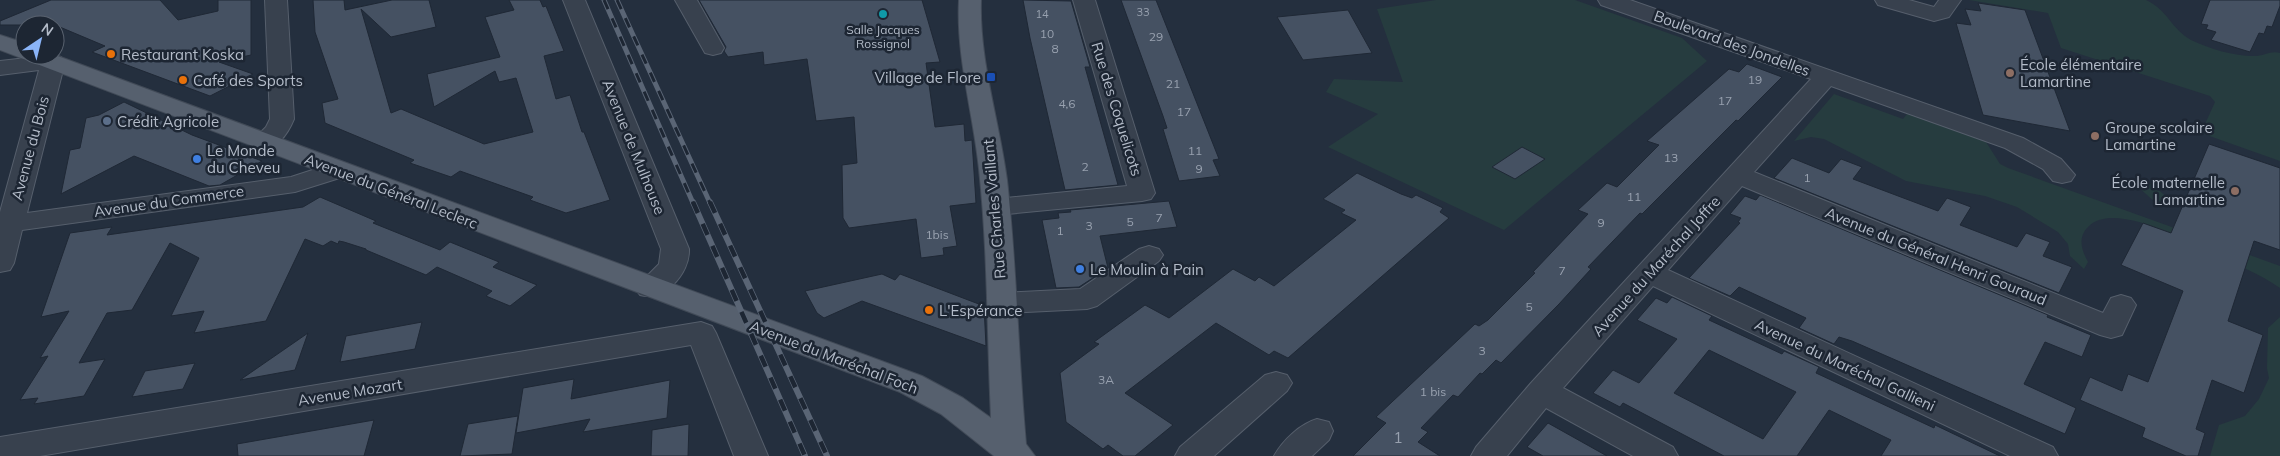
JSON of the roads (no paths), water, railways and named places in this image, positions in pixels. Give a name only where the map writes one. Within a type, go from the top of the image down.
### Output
[{"type":"main road","name":"Rue Charles Vaillant","points":[[970,0],[968,23],[970,53],[986,128],[996,207],[1003,303],[1005,406],[1014,453]]},
{"type":"main road","points":[[0,42],[15,47]]},
{"type":"main road","name":"Avenue du Général Leclerc","points":[[62,65],[650,288],[711,324]]},
{"type":"main road","name":"Avenue du Maréchal Foch","points":[[711,324],[911,384],[952,406],[1014,453]]},
{"type":"street","points":[[264,142],[277,130],[282,119],[276,0]]},
{"type":"street","name":"Avenue de Mulhouse","points":[[574,0],[675,249],[676,259],[672,266],[650,288]]},
{"type":"street","points":[[686,0],[713,48]]},
{"type":"street","name":"Rue des Coquelicots","points":[[996,207],[1142,193],[1084,0]]},
{"type":"street","name":"Boulevard des Jondelles","points":[[1609,0],[2014,143],[2052,164],[2062,175]]},
{"type":"street","points":[[1654,16],[1672,0]]},
{"type":"street","points":[[1886,0],[1913,5],[1939,13],[1950,0]]},
{"type":"street","points":[[0,68],[15,65]]},
{"type":"street","name":"Avenue du Bois","points":[[0,263],[5,224],[42,65]]},
{"type":"street","name":"Avenue du Maréchal Joffre","points":[[1488,456],[1542,391],[1826,77]]},
{"type":"street","name":"Avenue du Commerce","points":[[5,224],[295,184],[337,170]]},
{"type":"street","name":"Avenue du Général Henri Gouraud","points":[[1738,175],[2111,328],[2121,305]]},
{"type":"street","points":[[1003,303],[1087,299],[1149,255]]},
{"type":"street","name":"Avenue du Maréchal Gallieni","points":[[1650,273],[2041,456]]},
{"type":"street","points":[[711,324],[751,456]]},
{"type":"street","name":"Avenue Mozart","points":[[0,450],[711,324]]},
{"type":"street","points":[[1192,456],[1276,383]]},
{"type":"street","points":[[1542,391],[1661,456]]},
{"type":"street","points":[[1291,456],[1316,431]]},
{"type":"railway","points":[[604,0],[693,203]]},
{"type":"railway","points":[[617,0],[710,203]]},
{"type":"railway","points":[[693,202],[805,456]]},
{"type":"railway","points":[[710,202],[827,456]]},
{"type":"place","name":"Salle Jacques Rossignol","points":[[883,14]]},
{"type":"place","name":"Restaurant Koska","points":[[111,54]]},
{"type":"place","name":"École élémentaire Lamartine","points":[[2010,73]]},
{"type":"place","name":"Village de Flore","points":[[991,77]]},
{"type":"place","name":"Café des Sports","points":[[183,80]]},
{"type":"place","name":"Crédit Agricole","points":[[107,121]]},
{"type":"place","name":"Groupe scolaire Lamartine","points":[[2095,136]]},
{"type":"place","name":"Le Monde du Cheveu","points":[[197,159]]},
{"type":"place","name":"École maternelle Lamartine","points":[[2235,191]]},
{"type":"place","name":"Le Moulin à Pain","points":[[1080,269]]},
{"type":"place","name":"L'Espérance","points":[[929,310]]}]
